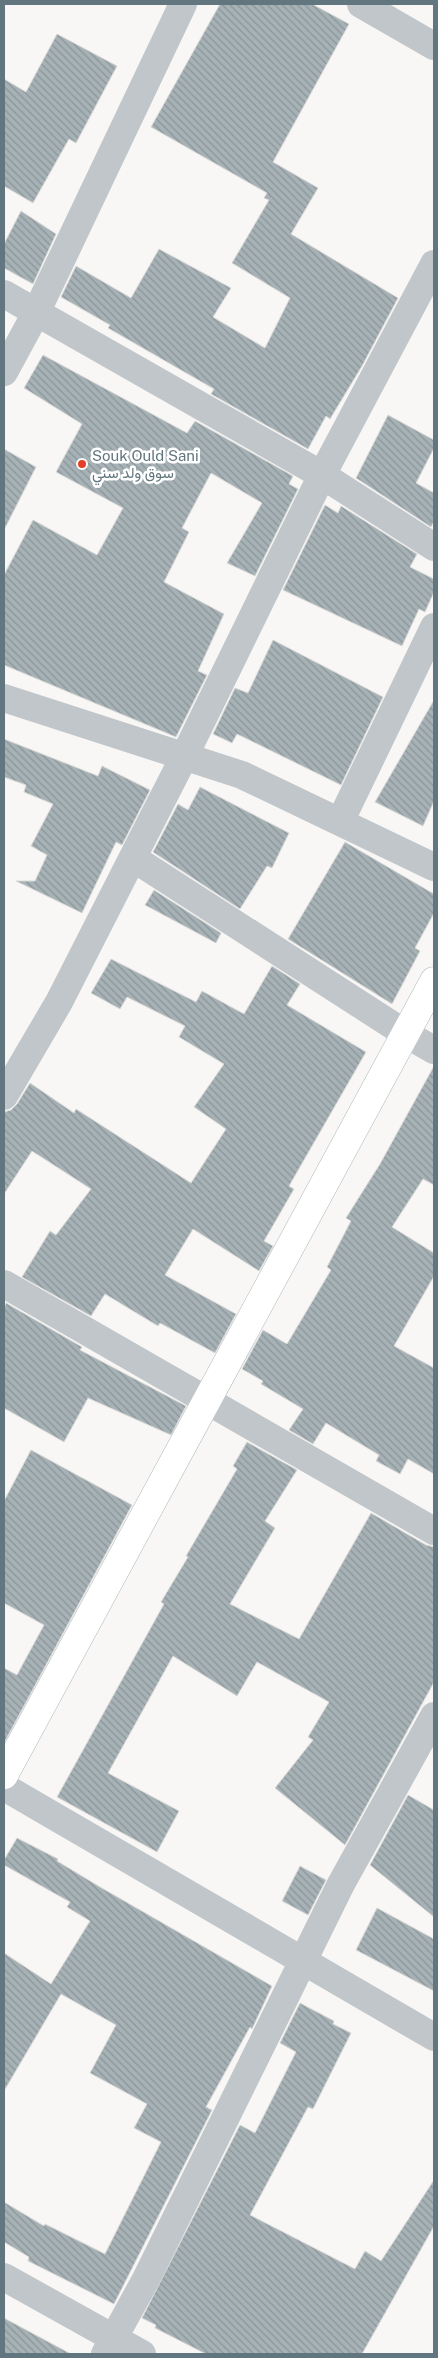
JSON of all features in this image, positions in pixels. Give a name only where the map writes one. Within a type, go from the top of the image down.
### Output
[{"type":"main road","points":[[4,1775],[434,982]]},
{"type":"street","points":[[4,372],[36,313],[183,4]]},
{"type":"street","points":[[361,4],[434,46]]},
{"type":"street","points":[[4,1096],[59,1002],[184,757],[322,475],[434,264]]},
{"type":"street","points":[[4,294],[322,475],[434,547]]},
{"type":"street","points":[[340,822],[434,628]]},
{"type":"street","points":[[4,698],[242,775],[434,867]]},
{"type":"street","points":[[133,858],[406,1034],[434,1050]]},
{"type":"street","points":[[4,1284],[434,1531]]},
{"type":"street","points":[[109,2346],[146,2279],[341,1884],[434,1716]]},
{"type":"street","points":[[4,1787],[434,2037]]},
{"type":"street","points":[[4,2276],[109,2346],[142,2354]]},
{"type":"building","points":[[220,4],[312,4],[349,24],[273,162],[318,188],[291,234],[398,298],[362,366],[330,419],[326,416],[308,449],[211,394],[214,389],[108,328],[110,325],[61,297],[76,266],[131,298],[159,249],[231,288],[213,317],[265,348],[290,298],[232,263],[269,200],[264,198],[267,193],[151,127]]},
{"type":"building","points":[[57,34],[117,66],[76,143],[69,139],[33,203],[4,186],[4,79],[26,92]]},
{"type":"building","points":[[21,211],[56,234],[33,284],[4,268],[4,244]]},
{"type":"building","points":[[43,355],[187,433],[195,421],[293,476],[289,484],[298,489],[255,576],[227,563],[262,503],[211,473],[182,528],[189,532],[164,582],[224,614],[198,671],[207,675],[176,737],[4,665],[4,575],[33,520],[97,555],[123,508],[56,472],[82,424],[24,388]]},
{"type":"building","points":[[388,415],[434,440],[434,448],[416,483],[434,493],[434,521],[431,527],[356,478]]},
{"type":"building","points":[[4,449],[36,467],[4,530]]},
{"type":"building","points":[[325,505],[338,513],[341,506],[417,554],[410,567],[434,579],[434,592],[425,612],[419,609],[402,646],[283,590]]},
{"type":"building","points":[[273,640],[383,697],[341,785],[237,734],[232,743],[213,734],[235,688],[248,693]]},
{"type":"building","points":[[434,700],[434,801],[423,826],[375,802]]},
{"type":"building","points":[[4,739],[98,776],[102,766],[150,790],[122,845],[116,842],[82,913],[16,881],[35,881],[47,855],[31,846],[53,804],[24,792],[26,785],[4,777]]},
{"type":"building","points":[[200,787],[289,833],[272,868],[267,866],[240,909],[153,852],[178,804],[188,810]]},
{"type":"building","points":[[345,842],[434,894],[434,913],[415,948],[420,951],[392,1004],[288,939]]},
{"type":"building","points":[[154,890],[221,933],[216,943],[145,905]]},
{"type":"building","points":[[111,959],[196,1002],[202,991],[244,1014],[272,966],[300,984],[287,1005],[366,1052],[289,1186],[294,1189],[264,1241],[273,1246],[259,1271],[193,1229],[165,1275],[236,1314],[215,1353],[160,1323],[158,1326],[105,1294],[91,1316],[22,1277],[50,1231],[56,1235],[91,1189],[32,1151],[4,1194],[4,1112],[11,1110],[17,1104],[30,1083],[74,1113],[76,1109],[191,1183],[226,1129],[194,1107],[224,1064],[179,1037],[185,1026],[127,997],[120,1009],[91,993]]},
{"type":"building","points":[[434,1066],[434,1185],[423,1179],[392,1227],[434,1253],[434,1276],[394,1346],[434,1368],[434,1474],[408,1459],[400,1474],[376,1461],[379,1455],[326,1423],[313,1444],[289,1430],[303,1409],[261,1384],[263,1381],[242,1369],[263,1330],[287,1344],[331,1270],[327,1267],[351,1221],[346,1218],[380,1164]]},
{"type":"building","points":[[6,1303],[82,1347],[80,1350],[186,1406],[171,1435],[88,1398],[64,1442],[4,1408],[4,1308]]},
{"type":"building","points":[[247,1442],[297,1470],[265,1521],[275,1528],[230,1604],[299,1639],[371,1513],[426,1545],[434,1547],[434,1682],[345,1845],[275,1788],[313,1740],[308,1737],[329,1702],[257,1662],[237,1696],[173,1656],[108,1773],[179,1811],[157,1852],[57,1797],[164,1604],[161,1602],[188,1557],[186,1556],[237,1469],[233,1466]]},
{"type":"building","points":[[31,1450],[132,1505],[4,1743],[4,1668],[17,1675],[44,1625],[4,1603],[4,1501]]},
{"type":"building","points":[[408,1795],[434,1810],[434,1917],[370,1865]]},
{"type":"building","points":[[17,1838],[58,1859],[57,1861],[100,1887],[272,1986],[252,2029],[250,2027],[206,2107],[212,2110],[114,2304],[28,2261],[29,2257],[4,2242],[4,2202],[44,2226],[45,2224],[105,2254],[161,2142],[134,2128],[147,2104],[90,2073],[116,2025],[61,1994],[4,2091],[4,1953],[51,1984],[90,1921],[67,1907],[70,1902],[4,1865],[4,1860]]},
{"type":"building","points":[[300,1866],[326,1880],[308,1915],[282,1901]]},
{"type":"building","points":[[377,1908],[434,1939],[434,1991],[356,1950]]},
{"type":"building","points":[[300,2003],[334,2021],[333,2024],[351,2033],[313,2109],[308,2107],[250,2215],[355,2269],[365,2251],[381,2261],[434,2180],[434,2226],[362,2354],[206,2354],[155,2328],[156,2325],[142,2318],[240,2125],[255,2133],[296,2052],[280,2043]]},
{"type":"building","points":[[4,2318],[71,2354],[4,2354]]},
{"type":"place","name":"Souk Ould Sani سوق ولد سني","points":[[82,464]]}]
